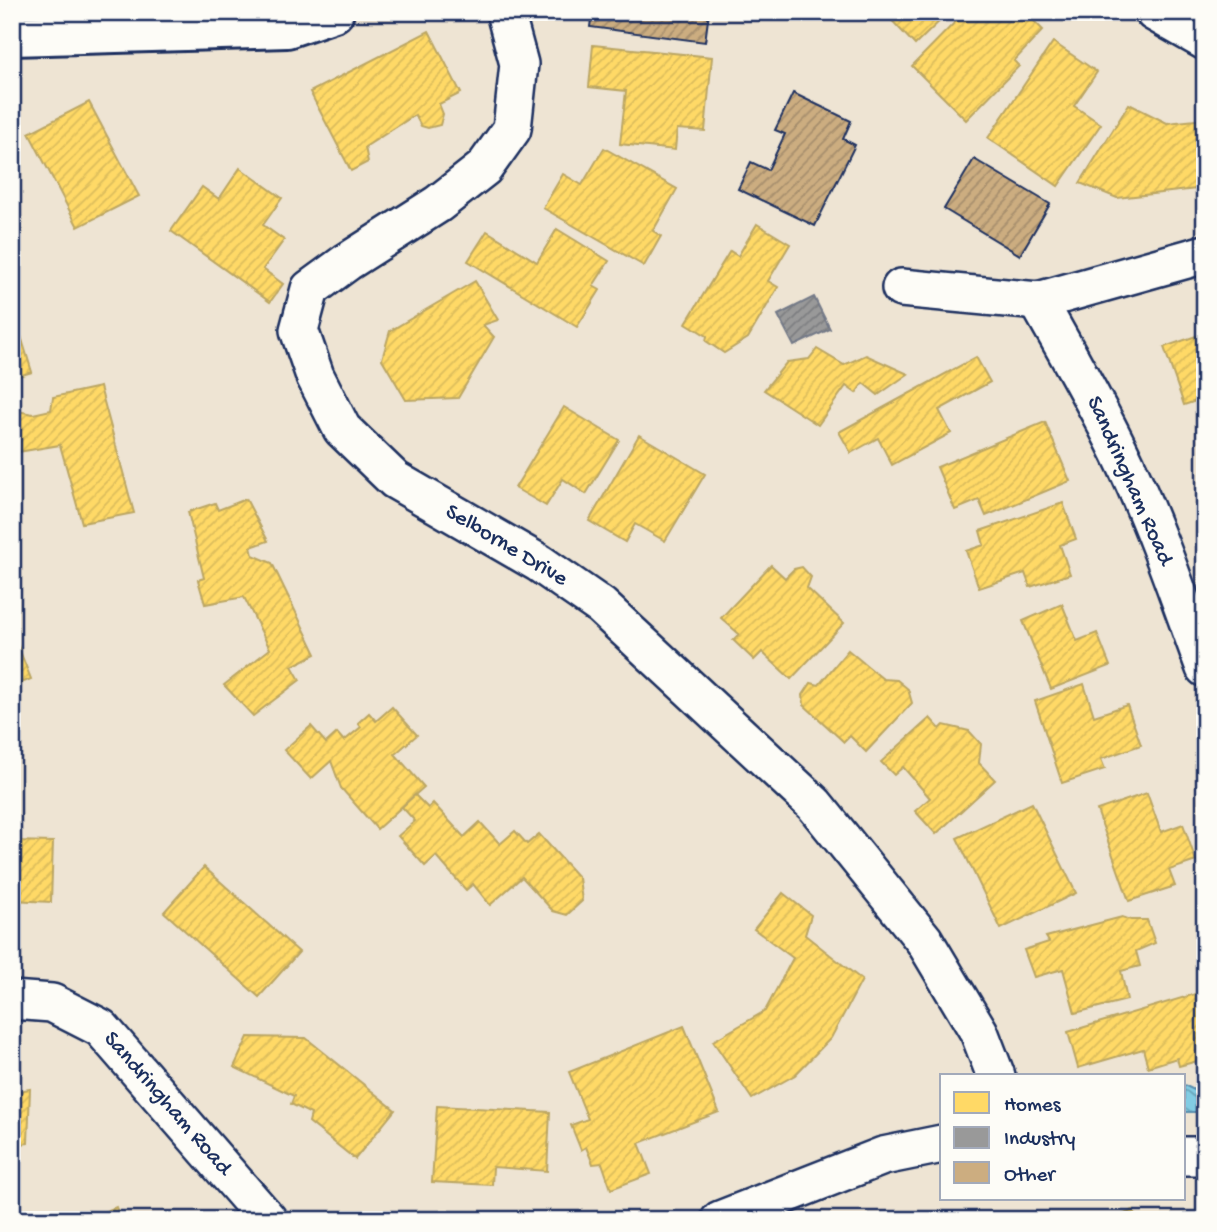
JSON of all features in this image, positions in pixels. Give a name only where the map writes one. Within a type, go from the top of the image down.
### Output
[{"type":"street","points":[[12,36],[287,29],[334,12]]},
{"type":"street","name":"Selborne Drive","points":[[505,12],[519,64],[512,129],[484,168],[438,204],[310,289],[299,330],[315,376],[342,429],[395,480],[539,564],[601,606],[814,804],[924,940],[979,1032],[995,1074]]},
{"type":"street","points":[[1154,12],[1205,41]]},
{"type":"street","points":[[901,288],[1038,301],[1205,254]]},
{"type":"street","name":"Sandringham Road","points":[[1038,301],[1103,417],[1127,467],[1162,549],[1205,668]]},
{"type":"street","name":"Sandringham Road","points":[[12,1000],[52,1003],[101,1028],[268,1220]]},
{"type":"street","points":[[720,1220],[883,1156],[940,1144]]},
{"type":"street","points":[[1186,1156],[1205,1156]]},
{"type":"water","points":[[1186,1086],[1196,1091],[1205,1088],[1205,1112],[1186,1112]]},
{"type":"building: Homes","points":[[884,12],[949,12],[915,45]]},
{"type":"building: Homes","points":[[965,12],[1025,12],[1043,30],[1014,61],[1019,66],[966,120],[912,66]]},
{"type":"building: Homes","points":[[429,31],[461,93],[439,104],[443,114],[440,125],[428,128],[421,126],[415,115],[365,147],[368,162],[351,171],[310,92]]},
{"type":"building: Homes","points":[[1053,42],[1097,72],[1074,106],[1101,124],[1058,186],[988,138]]},
{"type":"building: Homes","points":[[593,45],[712,57],[705,131],[677,129],[675,150],[620,144],[626,91],[589,87]]},
{"type":"building: Homes","points":[[89,102],[139,196],[78,227],[29,133]]},
{"type":"building: Homes","points":[[1129,104],[1167,123],[1205,119],[1205,188],[1117,198],[1080,183]]},
{"type":"building: Homes","points":[[604,148],[677,189],[653,231],[661,236],[644,266],[543,208],[563,174],[582,185]]},
{"type":"building: Homes","points":[[240,168],[282,198],[263,225],[284,240],[263,269],[283,284],[270,302],[171,231],[202,187],[219,199]]},
{"type":"building: Homes","points":[[757,224],[790,244],[768,281],[778,287],[748,338],[724,353],[706,341],[707,336],[686,323],[730,251],[738,256]]},
{"type":"building: Homes","points":[[557,229],[609,261],[593,286],[600,290],[577,327],[468,261],[487,231],[537,262]]},
{"type":"building: Homes","points":[[475,281],[498,320],[483,325],[494,337],[458,398],[406,400],[382,359],[390,331]]},
{"type":"building: Homes","points":[[12,307],[32,372],[12,378]]},
{"type":"building: Homes","points":[[1205,333],[1205,398],[1184,405],[1164,347]]},
{"type":"building: Homes","points":[[817,349],[844,365],[866,355],[908,374],[878,395],[863,383],[856,393],[846,386],[818,425],[764,390],[787,362],[809,359]]},
{"type":"building: Homes","points":[[976,357],[990,382],[939,410],[951,433],[892,465],[878,438],[851,453],[839,432]]},
{"type":"building: Homes","points":[[100,387],[134,513],[82,523],[60,445],[12,453],[12,410],[33,414],[51,410],[53,397]]},
{"type":"building: Homes","points":[[564,407],[619,440],[586,494],[563,479],[546,506],[515,488]]},
{"type":"building: Homes","points":[[1045,422],[1070,481],[986,516],[979,500],[955,510],[937,467]]},
{"type":"building: Homes","points":[[639,435],[705,474],[665,541],[635,524],[625,542],[589,521]]},
{"type":"building: Homes","points":[[246,499],[268,541],[251,547],[253,555],[272,563],[316,654],[292,666],[300,680],[253,716],[224,685],[270,649],[244,597],[205,604],[198,580],[204,578],[188,512],[215,503],[218,510]]},
{"type":"building: Homes","points":[[1063,503],[1076,539],[1060,545],[1070,574],[1030,587],[1025,573],[979,588],[966,551],[984,545],[980,531]]},
{"type":"building: Homes","points":[[771,565],[785,578],[794,569],[802,567],[811,577],[807,588],[844,623],[791,679],[762,652],[754,660],[733,640],[739,634],[721,618]]},
{"type":"building: Homes","points":[[1062,604],[1077,641],[1097,633],[1110,666],[1051,689],[1023,621]]},
{"type":"building: Homes","points":[[12,631],[31,679],[12,687]]},
{"type":"building: Homes","points":[[848,650],[883,679],[897,680],[908,689],[912,703],[866,752],[850,736],[844,742],[804,705],[803,695],[811,683],[819,685]]},
{"type":"building: Homes","points":[[1084,684],[1094,716],[1127,705],[1141,745],[1101,759],[1105,769],[1062,783],[1035,701]]},
{"type":"building: Homes","points":[[392,707],[417,735],[395,754],[424,787],[377,829],[341,788],[331,761],[311,779],[284,750],[311,726],[326,743],[337,733],[344,741],[361,727],[358,723],[369,713],[376,721]]},
{"type":"building: Homes","points":[[930,718],[940,729],[944,725],[969,731],[981,744],[979,763],[995,780],[936,834],[915,811],[930,798],[903,767],[894,775],[881,762]]},
{"type":"building: Homes","points":[[1147,793],[1161,832],[1183,824],[1196,861],[1169,870],[1175,886],[1129,901],[1097,810]]},
{"type":"building: Homes","points":[[415,795],[428,808],[433,803],[464,837],[480,822],[500,844],[515,831],[527,844],[539,834],[579,878],[582,901],[567,915],[553,911],[522,877],[490,905],[473,884],[466,890],[436,856],[425,866],[398,836],[415,821],[402,807]]},
{"type":"building: Homes","points":[[1032,803],[1076,893],[1001,929],[957,838]]},
{"type":"building: Homes","points":[[12,841],[53,842],[51,902],[12,900]]},
{"type":"building: Homes","points":[[204,867],[299,952],[259,997],[164,912]]},
{"type":"building: Homes","points":[[783,893],[811,915],[805,935],[862,980],[831,1038],[795,1075],[752,1099],[713,1041],[765,1011],[793,958],[754,929]]},
{"type":"building: Homes","points":[[1122,917],[1147,920],[1155,943],[1136,951],[1140,966],[1121,971],[1127,1000],[1075,1013],[1063,969],[1034,977],[1024,950],[1049,942],[1046,937]]},
{"type":"building: Homes","points":[[1205,991],[1205,1073],[1201,1060],[1179,1066],[1177,1058],[1148,1067],[1143,1049],[1078,1068],[1068,1032]]},
{"type":"building: Homes","points":[[684,1026],[719,1112],[639,1143],[651,1174],[611,1189],[602,1163],[593,1164],[586,1147],[581,1150],[571,1125],[588,1119],[569,1072]]},
{"type":"building: Homes","points":[[248,1037],[306,1038],[395,1110],[355,1159],[309,1122],[311,1114],[291,1104],[294,1096],[234,1067]]},
{"type":"building: Homes","points":[[30,1089],[28,1143],[12,1145],[12,1092]]},
{"type":"building: Homes","points":[[437,1106],[550,1112],[547,1171],[493,1167],[492,1185],[432,1182]]},
{"type":"building: Homes","points":[[116,1207],[121,1220],[84,1220]]},
{"type":"building: Homes","points":[[1133,1210],[1137,1220],[1111,1220]]},
{"type":"building: Industry","points":[[814,297],[830,329],[794,346],[778,315]]},
{"type":"building: Other","points":[[592,12],[709,12],[705,42],[590,27]]},
{"type":"building: Other","points":[[793,93],[851,121],[843,139],[855,145],[815,226],[738,189],[751,162],[768,170],[785,134],[775,130]]},
{"type":"building: Other","points":[[974,159],[1050,204],[1020,255],[944,209]]}]
